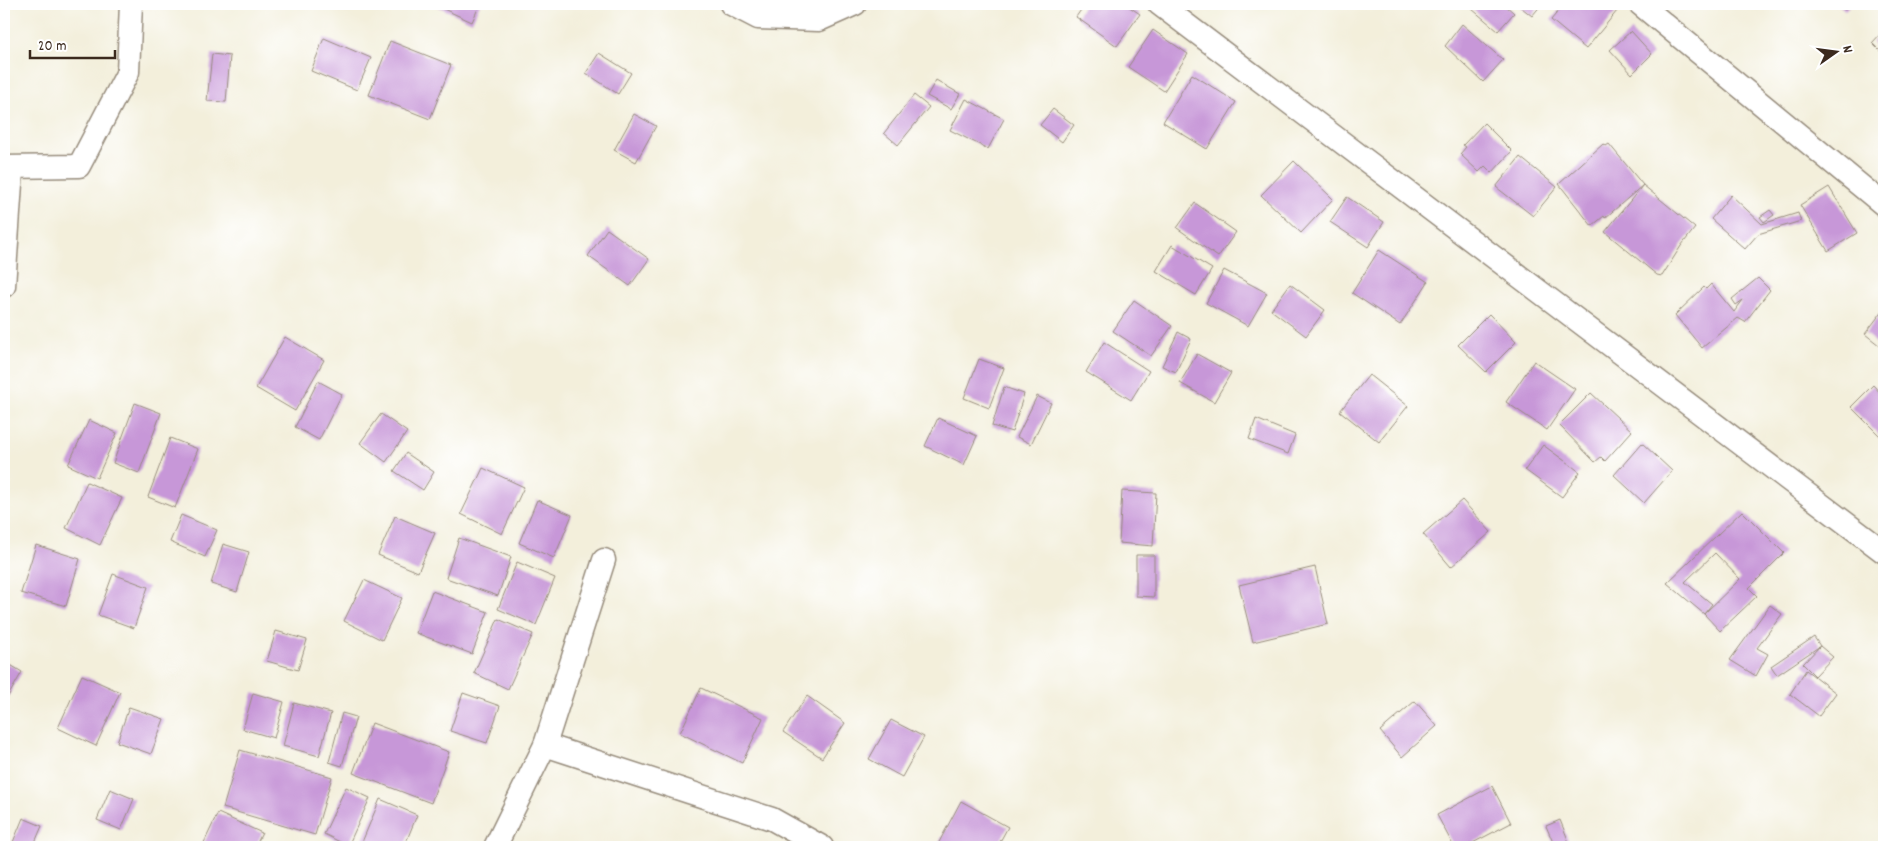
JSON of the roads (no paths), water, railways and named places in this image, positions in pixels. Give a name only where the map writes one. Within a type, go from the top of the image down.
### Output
[{"type":"street","points":[[4,286],[8,168],[79,166],[128,72],[131,4]]},
{"type":"street","points":[[731,4],[758,18],[820,20],[855,4]]},
{"type":"street","points":[[1160,4],[1884,552]]},
{"type":"street","points":[[1640,4],[1884,205]]},
{"type":"street","points":[[495,847],[545,745],[604,560]]},
{"type":"street","points":[[545,745],[772,820],[822,847]]}]
